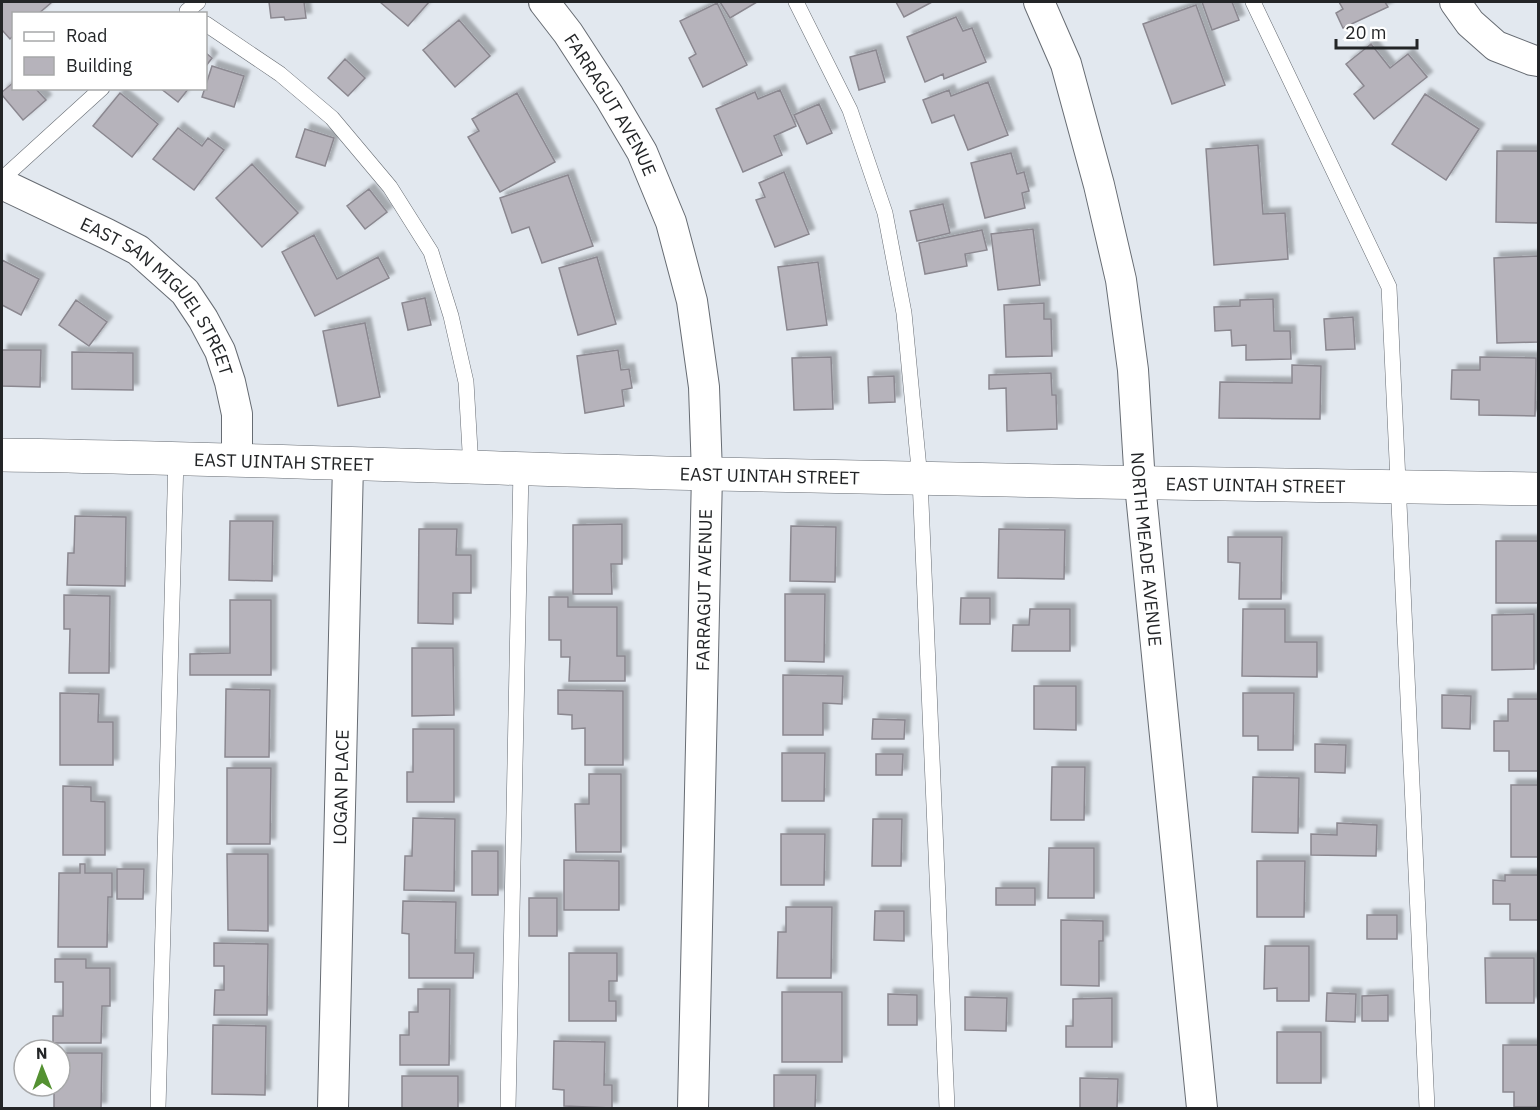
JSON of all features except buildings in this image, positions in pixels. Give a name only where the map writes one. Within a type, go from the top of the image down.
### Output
[{"type":"main road","name":"EAST UINTAH STREET","points":[[2,455],[1140,484],[1539,489]]},
{"type":"street","name":"FARRAGUT AVENUE","points":[[544,2],[568,33],[615,105],[642,152],[671,222],[692,301],[704,387],[707,474],[693,1108]]},
{"type":"street","name":"NORTH MEADE AVENUE","points":[[1039,2],[1066,64],[1099,185],[1121,280],[1133,370],[1140,484],[1202,1108]]},
{"type":"street","points":[[1455,2],[1470,23],[1496,46],[1539,61]]},
{"type":"street","name":"EAST SAN MIGUEL STREET","points":[[2,184],[138,250],[185,292],[220,351],[230,382],[237,414],[237,461]]},
{"type":"street","name":"LOGAN PLACE","points":[[333,1108],[348,465]]},
{"type":"lane","points":[[796,2],[850,110],[885,213],[904,313],[920,479],[947,1108]]},
{"type":"lane","points":[[1252,2],[1389,287],[1427,1108]]},
{"type":"lane","points":[[207,25],[280,74],[332,118],[390,187],[431,252],[451,316],[466,382],[471,468]]},
{"type":"lane","points":[[2,179],[100,90]]},
{"type":"lane","points":[[158,1108],[176,458]]},
{"type":"lane","points":[[508,1108],[521,469]]}]
